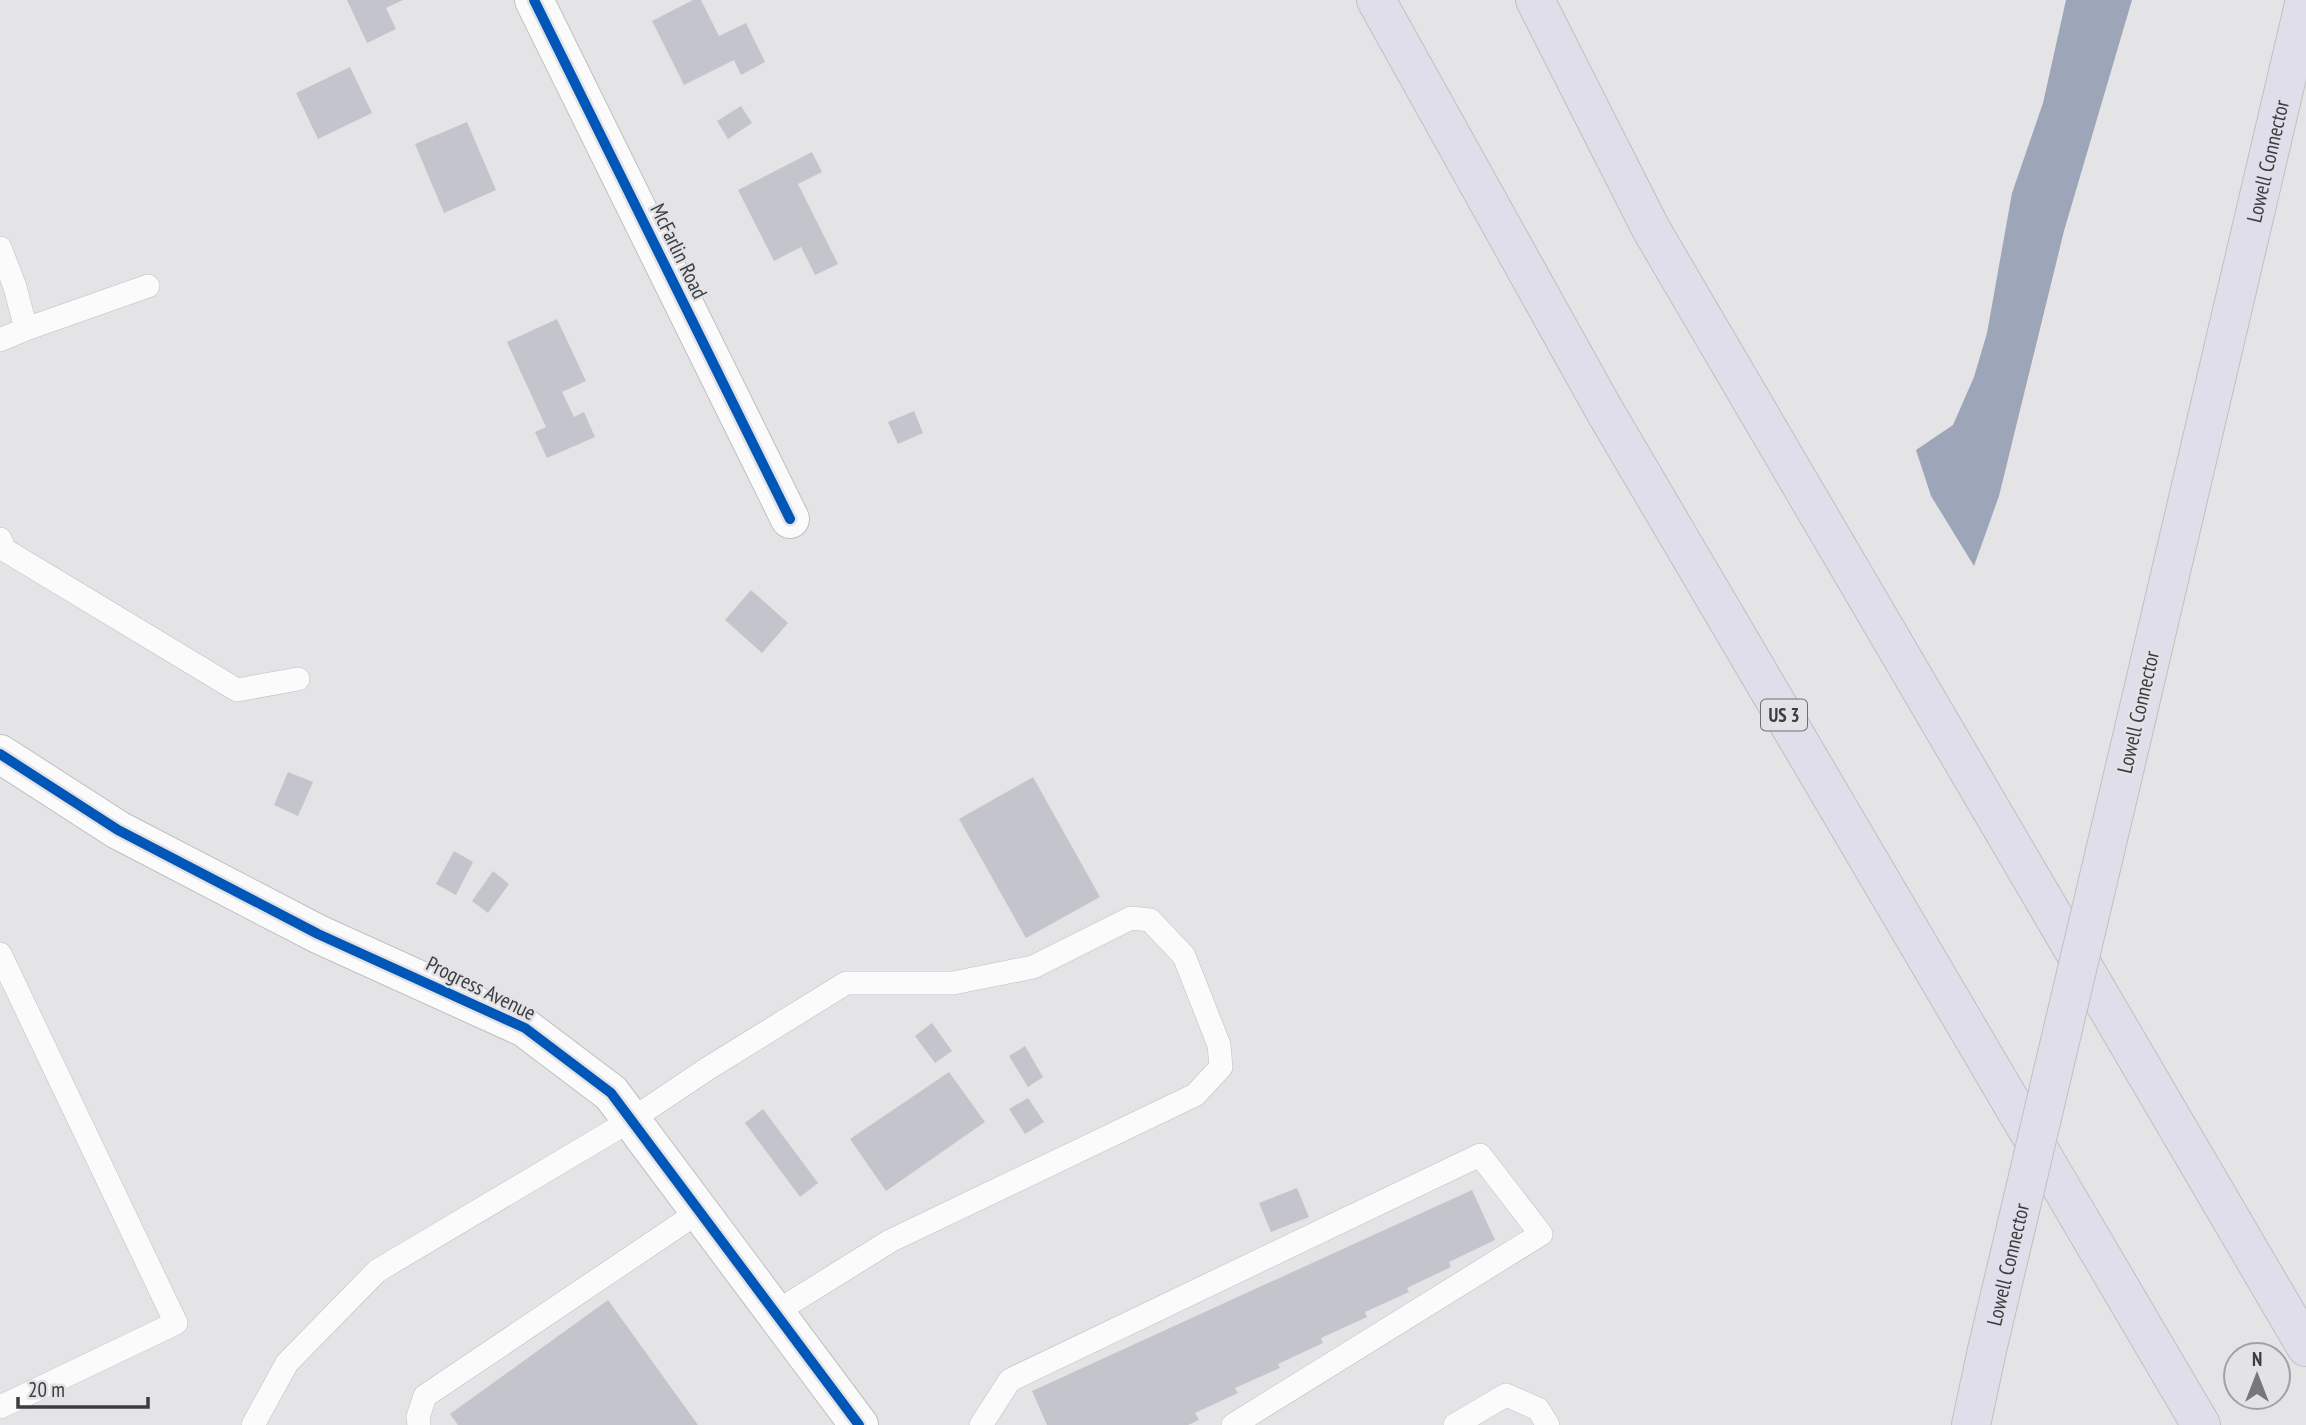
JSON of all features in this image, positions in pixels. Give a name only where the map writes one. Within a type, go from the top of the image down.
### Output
[{"type":"highway","name":"US 3","points":[[1376,0],[1603,408],[2201,1425]]},
{"type":"highway","points":[[1535,0],[1651,229],[2306,1347]]},
{"type":"highway","name":"Lowell Connector","points":[[1971,1425],[2305,0]]},
{"type":"street","name":"McFarlin Road","points":[[534,0],[790,519]]},
{"type":"street","name":"Progress Avenue","points":[[0,754],[118,830],[177,861],[318,934],[525,1028],[611,1093],[859,1425]]},
{"type":"lane","points":[[0,248],[15,287],[26,329]]},
{"type":"lane","points":[[0,340],[148,286]]},
{"type":"lane","points":[[0,539],[5,550],[237,690],[298,678]]},
{"type":"lane","points":[[253,1425],[287,1363],[377,1271],[631,1120],[707,1069],[846,983],[953,983],[1033,967],[1131,918],[1150,920],[1184,956],[1219,1045],[1221,1067],[1195,1095],[890,1241],[776,1312]]},
{"type":"lane","points":[[0,954],[176,1323],[0,1407]]},
{"type":"lane","points":[[981,1425],[1010,1380],[1479,1155],[1541,1234],[1233,1425]]},
{"type":"lane","points":[[419,1425],[418,1417],[425,1396],[700,1210]]},
{"type":"lane","points":[[1455,1425],[1506,1395],[1538,1409],[1548,1425]]},
{"type":"water","points":[[2066,0],[2132,0],[2064,231],[1999,496],[1974,566],[1931,496],[1916,450],[1953,425],[1974,377],[1987,333],[2012,193],[2043,103]]},
{"type":"building","points":[[347,0],[403,0],[386,8],[396,29],[367,43]]},
{"type":"building","points":[[693,0],[701,0],[719,36],[746,23],[765,62],[741,75],[734,60],[684,85],[652,21]]},
{"type":"building","points":[[350,67],[372,113],[318,139],[296,93]]},
{"type":"building","points":[[741,106],[752,123],[728,139],[717,121]]},
{"type":"building","points":[[467,122],[496,190],[444,213],[415,144]]},
{"type":"building","points":[[812,152],[822,172],[798,184],[838,264],[815,275],[801,247],[774,261],[738,190]]},
{"type":"building","points":[[557,319],[586,381],[562,392],[574,417],[584,412],[595,437],[547,458],[535,432],[546,427],[507,342]]},
{"type":"building","points":[[914,411],[923,433],[898,444],[888,422]]},
{"type":"building","points":[[751,590],[788,623],[762,653],[725,620]]},
{"type":"building","points":[[288,772],[313,782],[298,816],[274,805]]},
{"type":"building","points":[[1033,777],[1100,897],[1026,938],[959,819]]},
{"type":"building","points":[[454,851],[473,862],[456,895],[436,884]]},
{"type":"building","points":[[493,871],[509,884],[488,913],[472,901]]},
{"type":"building","points":[[932,1023],[952,1051],[935,1063],[915,1036]]},
{"type":"building","points":[[1025,1046],[1043,1077],[1028,1087],[1009,1056]]},
{"type":"building","points":[[949,1072],[985,1122],[886,1191],[850,1139]]},
{"type":"building","points":[[1028,1098],[1044,1122],[1025,1134],[1009,1109]]},
{"type":"building","points":[[763,1109],[818,1183],[800,1197],[745,1123]]},
{"type":"building","points":[[1297,1188],[1309,1217],[1271,1232],[1259,1203]]},
{"type":"building","points":[[1472,1190],[1495,1240],[1449,1262],[1451,1267],[1407,1288],[1409,1292],[1365,1312],[1367,1317],[1321,1338],[1323,1343],[1278,1364],[1280,1368],[1235,1388],[1238,1393],[1195,1413],[1199,1420],[1188,1425],[1047,1425],[1032,1391]]},
{"type":"building","points":[[608,1300],[698,1425],[458,1425],[450,1414]]},
{"type":"cycle path","points":[[534,0],[790,519]]},
{"type":"cycle path","points":[[0,754],[118,830],[318,934],[525,1028],[611,1093],[859,1425]]}]
